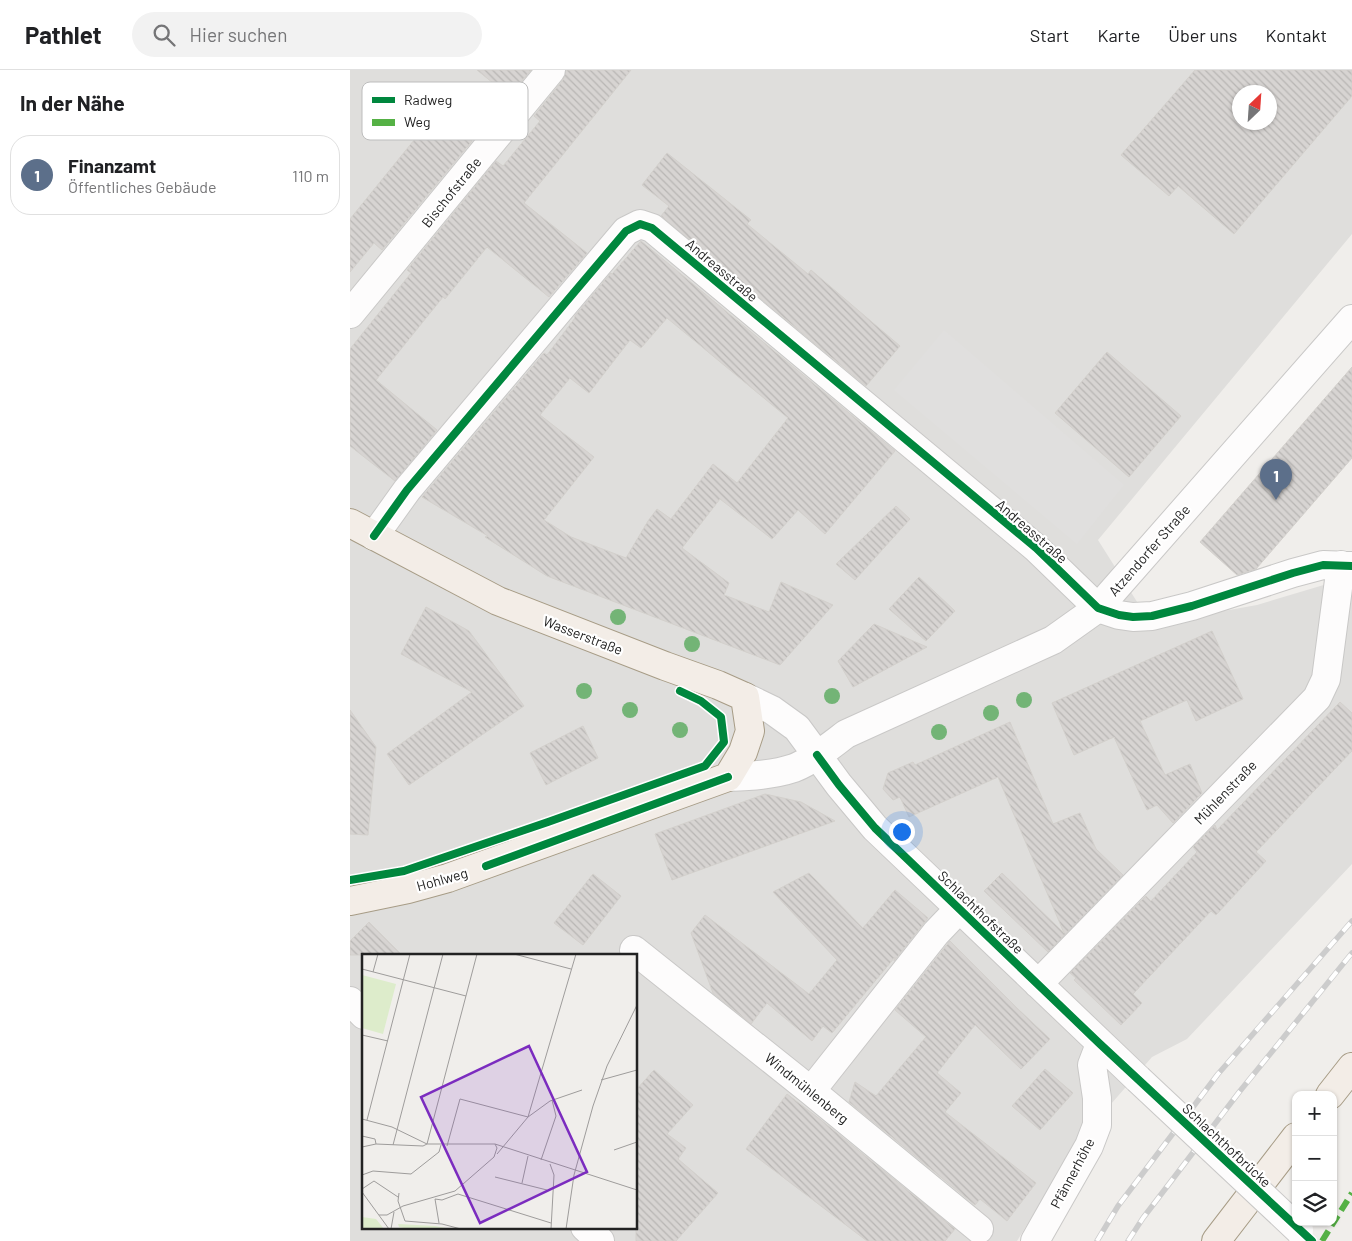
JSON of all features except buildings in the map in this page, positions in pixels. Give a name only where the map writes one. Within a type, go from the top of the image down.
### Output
[{"type":"main road","name":"Wasserstraße","points":[[350,523],[498,601],[745,697]]},
{"type":"main road","points":[[728,777],[743,752],[750,731],[745,697]]},
{"type":"main road","name":"Hohlweg","points":[[350,901],[408,889],[448,878],[728,777]]},
{"type":"main road","points":[[1333,1091],[1352,1067]]},
{"type":"main road","points":[[1216,1241],[1292,1142]]},
{"type":"street","name":"Bischofstraße","points":[[528,98],[551,70]]},
{"type":"street","name":"Bischofstraße","points":[[350,314],[493,140]]},
{"type":"street","name":"Andreasstraße","points":[[374,536],[407,490],[626,231],[640,224],[652,228],[1036,548],[1098,608]]},
{"type":"street","name":"Atzendorfer Straße","points":[[728,777],[757,776],[794,768],[817,755],[846,734],[1053,640],[1098,608],[1352,319]]},
{"type":"street","points":[[1098,608],[1119,615],[1134,617],[1152,616],[1192,606],[1323,565],[1346,566]]},
{"type":"street","name":"Mühlenstraße","points":[[1038,984],[1317,698],[1326,679],[1346,566]]},
{"type":"street","points":[[745,697],[772,710],[797,728],[817,755]]},
{"type":"street","name":"Schlachthofstraße","points":[[817,755],[838,785],[875,828],[1138,1079]]},
{"type":"street","points":[[811,1091],[936,934],[960,909]]},
{"type":"street","name":"Windmühlenberg","points":[[634,950],[811,1091],[978,1228]]},
{"type":"street","points":[[350,1000],[362,1013]]},
{"type":"street","name":"Pfännerhöhe","points":[[1035,1241],[1089,1146],[1097,1125],[1097,1098],[1092,1066],[1100,1044]]},
{"type":"street","name":"Schlachthofbrücke","points":[[1138,1079],[1306,1235]]},
{"type":"street","points":[[586,1228],[600,1241]]},
{"type":"shaded area","points":[[350,70],[1352,70],[1352,234],[1098,540],[1151,624],[1257,605],[1327,584],[1352,583],[1352,864],[1187,1039],[1152,1057],[1077,1143],[1017,1241],[350,1241]]},
{"type":"shaded area","points":[[944,330],[1124,485],[1077,544],[894,390]]},
{"type":"railway","points":[[1097,1241],[1118,1206],[1218,1074],[1352,921]]},
{"type":"railway","points":[[1128,1241],[1143,1218],[1240,1091],[1352,953]]},
{"type":"marked path","points":[[1322,1241],[1352,1193]]},
{"type":"cycle path","points":[[374,536],[407,490],[626,231],[640,224],[652,228],[1036,548],[1098,608],[1119,615],[1133,617],[1152,616],[1192,606],[1323,565],[1352,566]]},
{"type":"cycle path","points":[[350,880],[404,871],[705,766],[724,742],[721,717],[701,701],[680,691]]},
{"type":"cycle path","points":[[817,755],[875,828],[1100,1044],[1312,1241]]},
{"type":"cycle path","points":[[486,866],[728,777]]},
{"type":"place","name":"Finanzamt","points":[[1276,500]]}]
